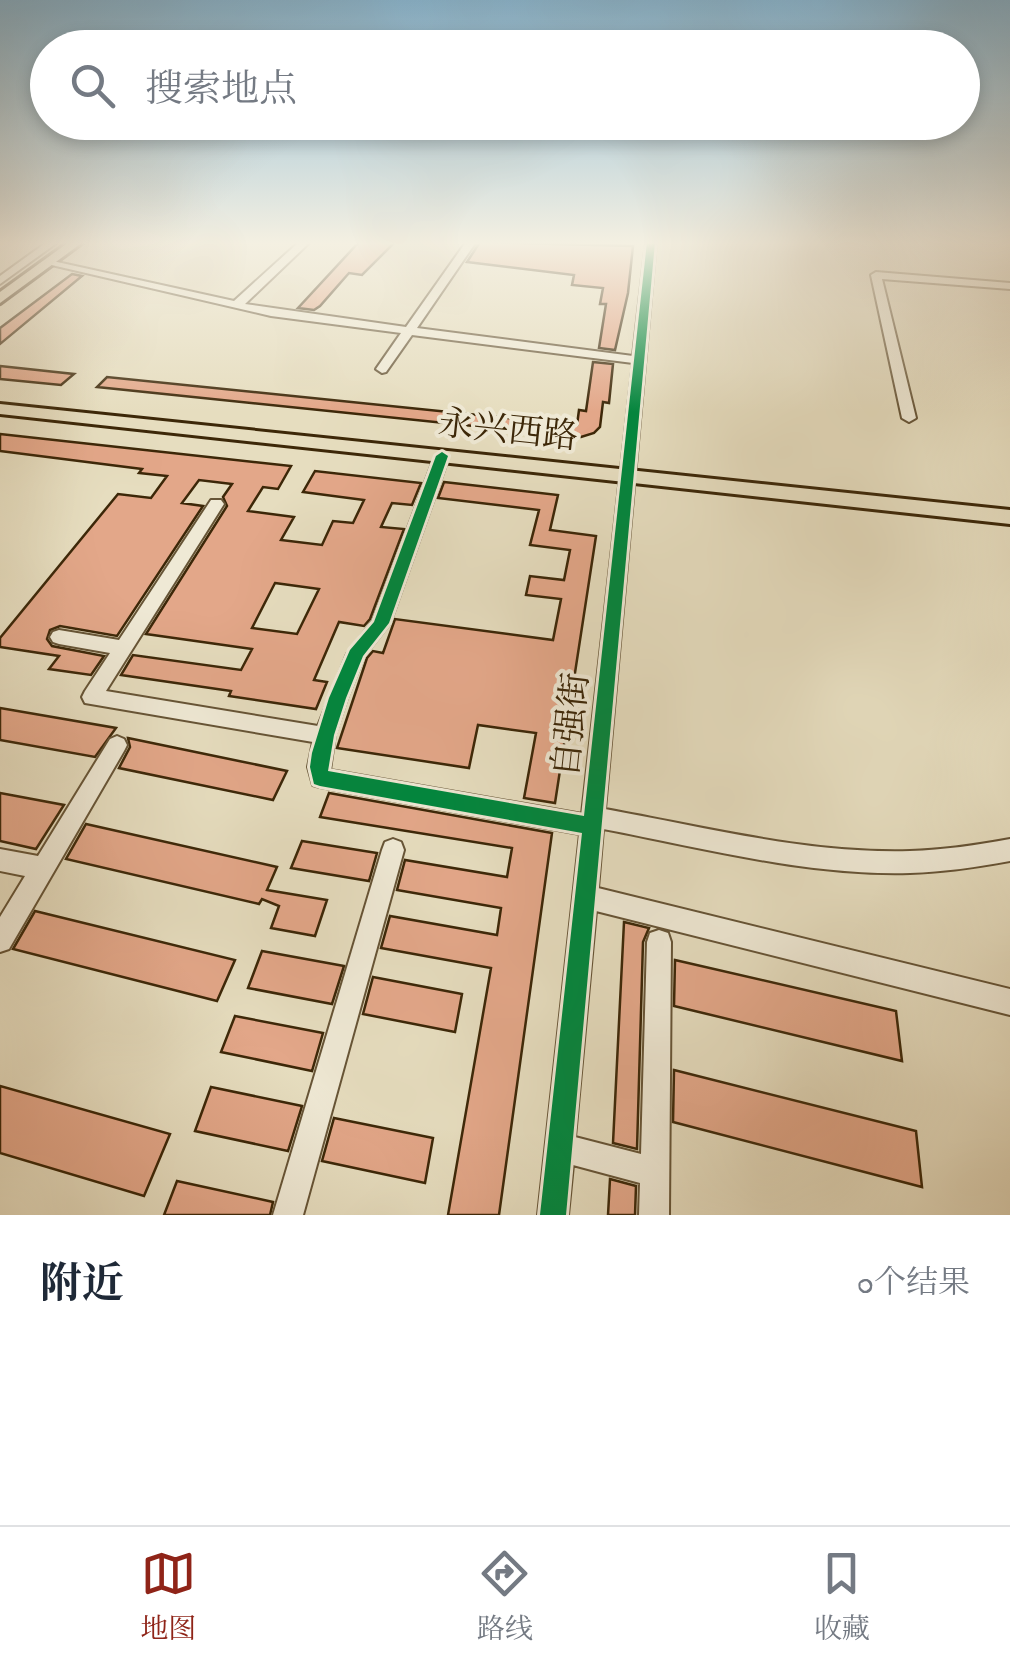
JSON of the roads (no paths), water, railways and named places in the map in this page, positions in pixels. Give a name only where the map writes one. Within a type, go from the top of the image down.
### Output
[{"type":"main road","name":"永兴西路","points":[[0,401],[1010,517]]},
{"type":"main road","name":"永兴西路","points":[[0,409],[442,456],[1010,508]]},
{"type":"street","points":[[204,299],[639,360]]},
{"type":"street","points":[[236,306],[244,299]]},
{"type":"street","points":[[382,369],[432,299]]},
{"type":"street","name":"自强街","points":[[553,1215],[645,299]]},
{"type":"street","points":[[881,299],[909,418]]},
{"type":"street","points":[[442,456],[375,635],[358,651],[316,768],[320,778],[818,856],[911,861],[1010,850]]},
{"type":"street","points":[[216,504],[92,697],[326,736]]},
{"type":"street","points":[[60,637],[123,648]]},
{"type":"street","points":[[0,940],[117,745]]},
{"type":"street","points":[[288,1215],[393,850]]},
{"type":"street","points":[[0,860],[43,868]]},
{"type":"street","points":[[585,897],[1010,1002]]},
{"type":"street","points":[[654,1215],[658,942]]},
{"type":"street","points":[[560,1147],[655,1172]]}]
